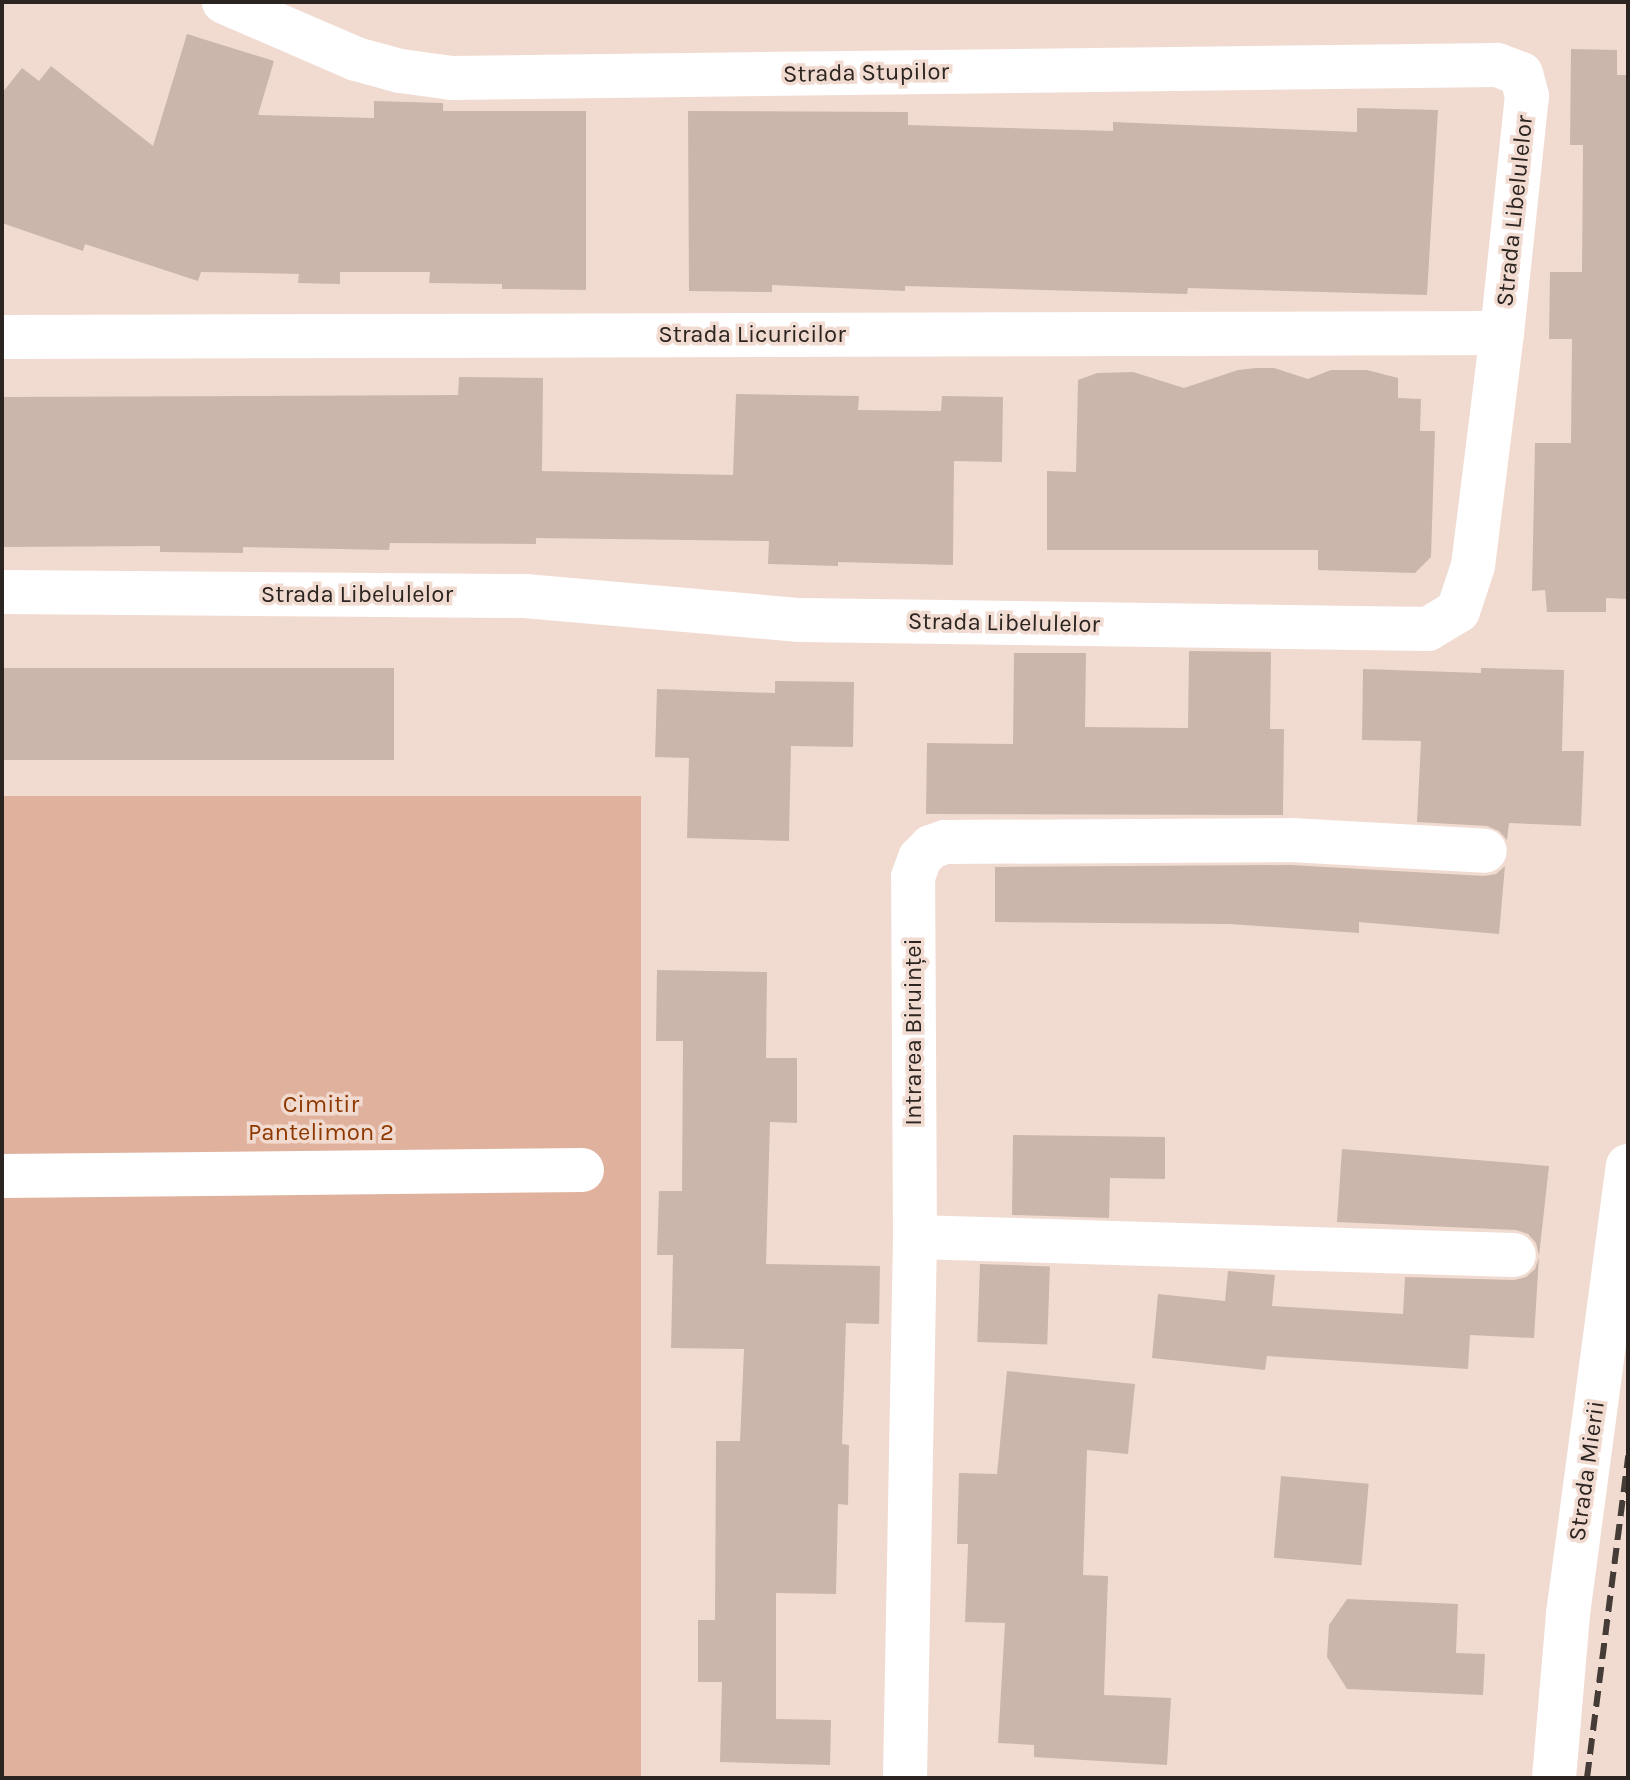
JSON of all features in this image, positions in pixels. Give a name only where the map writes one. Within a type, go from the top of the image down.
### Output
[{"type":"street","name":"Strada Stupilor","points":[[224,2],[356,59],[400,71],[452,78],[1497,65],[1521,74]]},
{"type":"street","name":"Strada Libelulelor","points":[[2,592],[525,596],[800,620],[1428,629],[1458,611],[1473,566],[1527,96],[1521,74]]},
{"type":"street","name":"Strada Licuricilor","points":[[2,337],[1502,333]]},
{"type":"street","name":"Intrarea Biruinței","points":[[905,1778],[915,1237],[913,877],[920,858],[931,847],[945,842],[1291,840],[1485,851]]},
{"type":"street","name":"Strada Mierii","points":[[1554,1778],[1568,1614],[1628,1166]]},
{"type":"street","points":[[2,1176],[582,1170]]},
{"type":"street","points":[[915,1237],[1514,1255]]},
{"type":"green space","name":"Cimitir Pantelimon 2","points":[[2,796],[641,796],[641,1778],[2,1778]]},
{"type":"building","points":[[187,34],[274,61],[258,115],[374,118],[374,101],[443,103],[443,111],[586,111],[586,290],[502,289],[502,284],[429,283],[430,272],[340,272],[340,284],[298,283],[299,274],[201,272],[198,281],[85,244],[83,251],[2,223],[2,93],[22,68],[39,81],[51,66],[153,146]]},
{"type":"building","points":[[1571,49],[1617,50],[1617,75],[1628,75],[1628,599],[1606,598],[1606,612],[1547,612],[1545,590],[1532,591],[1535,443],[1571,443],[1572,339],[1549,339],[1550,272],[1582,272],[1583,145],[1570,145]]},
{"type":"building","points":[[1357,108],[1438,110],[1427,295],[1188,288],[1187,294],[905,286],[905,291],[772,285],[772,292],[689,291],[688,111],[908,112],[908,125],[1113,131],[1113,122],[1357,132]]},
{"type":"building","points":[[1274,368],[1308,379],[1331,370],[1367,370],[1398,378],[1398,398],[1421,399],[1420,431],[1435,431],[1431,557],[1415,573],[1318,570],[1318,550],[1047,550],[1047,471],[1076,472],[1078,380],[1097,373],[1133,372],[1184,388],[1238,370]]},
{"type":"building","points":[[459,377],[543,378],[542,471],[733,475],[736,394],[859,396],[858,410],[941,411],[942,396],[1003,397],[1002,462],[954,461],[953,565],[768,564],[769,541],[536,538],[536,544],[390,543],[389,550],[243,547],[243,553],[160,552],[160,546],[2,547],[2,397],[458,395]]},
{"type":"building","points":[[1189,651],[1271,652],[1270,729],[1284,729],[1283,815],[926,814],[927,743],[1013,744],[1014,653],[1086,653],[1085,727],[1188,728]]},
{"type":"building","points":[[2,668],[394,668],[394,760],[2,760]]},
{"type":"building","points":[[1481,668],[1564,670],[1562,751],[1584,751],[1581,826],[1509,823],[1507,840],[1499,831],[1487,826],[1417,822],[1421,741],[1362,740],[1363,669],[1481,673]]},
{"type":"building","points":[[775,681],[854,682],[853,747],[791,746],[789,841],[687,838],[689,758],[655,757],[657,689],[775,693]]},
{"type":"building","points":[[1290,865],[1484,876],[1496,874],[1505,866],[1499,934],[1359,922],[1359,933],[1230,924],[995,922],[995,867]]},
{"type":"building","points":[[657,970],[767,972],[766,1058],[797,1058],[797,1123],[770,1122],[766,1264],[880,1266],[879,1324],[846,1323],[842,1444],[849,1445],[848,1505],[838,1504],[836,1594],[776,1593],[776,1719],[831,1720],[830,1765],[720,1762],[722,1682],[698,1682],[698,1620],[715,1620],[716,1441],[740,1441],[744,1349],[671,1348],[673,1255],[657,1255],[659,1191],[682,1191],[683,1041],[656,1041]]},
{"type":"building","points":[[1013,1135],[1165,1137],[1165,1179],[1110,1178],[1109,1218],[1012,1215]]},
{"type":"building","points":[[1342,1149],[1549,1166],[1539,1256],[1536,1243],[1528,1234],[1516,1230],[1337,1222]]},
{"type":"building","points":[[1539,1257],[1534,1338],[1470,1335],[1468,1369],[1267,1356],[1265,1370],[1152,1358],[1158,1294],[1225,1301],[1228,1271],[1275,1275],[1272,1306],[1403,1314],[1405,1277],[1514,1280],[1526,1277],[1535,1269]]},
{"type":"building","points":[[980,1264],[1050,1266],[1047,1344],[977,1342]]},
{"type":"building","points":[[1007,1371],[1135,1384],[1128,1454],[1087,1450],[1083,1575],[1108,1576],[1104,1695],[1171,1698],[1167,1765],[1034,1757],[1034,1745],[998,1743],[1005,1623],[965,1622],[968,1544],[957,1544],[959,1473],[997,1474]]},
{"type":"building","points":[[1281,1476],[1369,1484],[1362,1565],[1274,1558]]},
{"type":"building","points":[[1347,1599],[1458,1604],[1456,1653],[1485,1654],[1483,1695],[1347,1689],[1327,1657],[1329,1625]]},
{"type":"railway","points":[[1587,1778],[1628,1456]]}]
